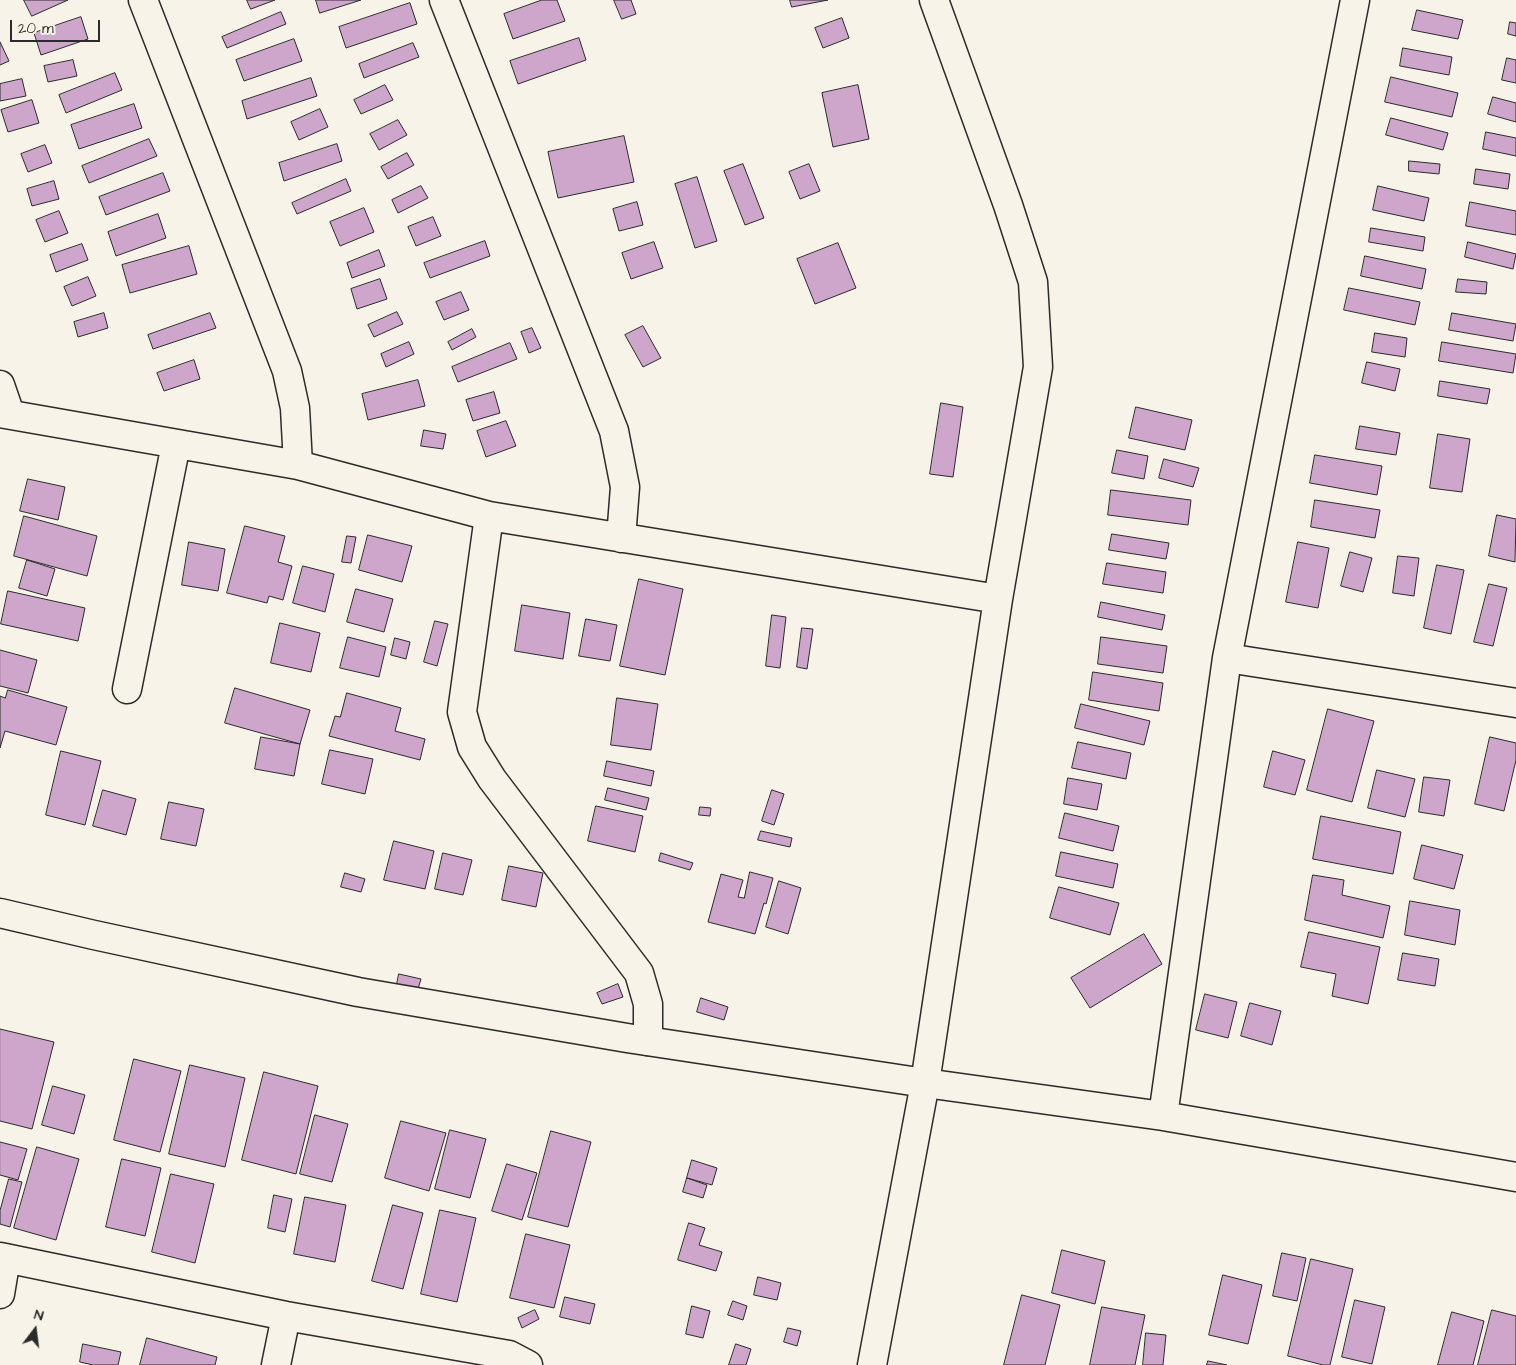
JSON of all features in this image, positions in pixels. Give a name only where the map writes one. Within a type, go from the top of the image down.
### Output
[{"type":"street","points":[[143,0],[287,371],[295,408],[298,465]]},
{"type":"street","points":[[444,0],[614,431],[626,487],[621,538]]},
{"type":"street","points":[[872,1365],[925,1083],[998,599],[1038,368],[1033,282],[1008,205],[934,0]]},
{"type":"street","points":[[1163,1116],[1227,658],[1355,0]]},
{"type":"street","points":[[0,385],[5,413],[298,465],[489,516],[998,599]]},
{"type":"street","points":[[127,689],[176,444]]},
{"type":"street","points":[[489,516],[462,712],[472,747],[492,779],[639,973],[648,1004],[648,1041]]},
{"type":"street","points":[[1227,658],[1516,703]]},
{"type":"street","points":[[0,913],[358,992],[648,1041],[925,1083],[1163,1116],[1516,1178]]},
{"type":"street","points":[[0,1294],[3,1258],[286,1316],[509,1355],[528,1365]]},
{"type":"street","points":[[276,1365],[286,1316]]},
{"type":"building","points":[[24,0],[68,0],[32,16]]},
{"type":"building","points":[[247,0],[275,0],[251,9]]},
{"type":"building","points":[[316,0],[361,0],[320,13]]},
{"type":"building","points":[[542,0],[557,0],[565,21],[513,39],[504,14]]},
{"type":"building","points":[[614,0],[631,0],[636,14],[622,19]]},
{"type":"building","points":[[790,0],[828,0],[792,7]]},
{"type":"building","points":[[410,3],[417,24],[346,48],[339,27]]},
{"type":"building","points":[[1417,10],[1463,20],[1458,39],[1412,30]]},
{"type":"building","points":[[281,12],[286,24],[227,48],[222,37]]},
{"type":"building","points":[[81,17],[88,39],[41,55],[34,33]]},
{"type":"building","points":[[842,18],[849,38],[823,48],[815,28]]},
{"type":"building","points":[[1510,22],[1516,23],[1516,36],[1508,34]]},
{"type":"building","points":[[579,38],[586,60],[518,84],[510,61]]},
{"type":"building","points":[[294,39],[302,61],[244,81],[236,60]]},
{"type":"building","points":[[0,42],[9,61],[0,65]]},
{"type":"building","points":[[413,43],[419,57],[364,78],[359,64]]},
{"type":"building","points":[[1403,48],[1452,57],[1449,75],[1400,66]]},
{"type":"building","points":[[1507,58],[1516,60],[1516,83],[1502,80]]},
{"type":"building","points":[[73,60],[77,76],[48,82],[44,66]]},
{"type":"building","points":[[115,73],[122,90],[66,113],[59,95]]},
{"type":"building","points":[[1391,77],[1458,93],[1452,117],[1385,102]]},
{"type":"building","points":[[311,78],[317,96],[247,119],[242,101]]},
{"type":"building","points":[[22,79],[26,96],[0,101],[0,84]]},
{"type":"building","points":[[385,85],[393,100],[361,114],[354,100]]},
{"type":"building","points":[[858,85],[869,139],[833,147],[822,93]]},
{"type":"building","points":[[1493,97],[1516,103],[1516,122],[1488,114]]},
{"type":"building","points":[[32,100],[39,123],[8,132],[1,110]]},
{"type":"building","points":[[134,104],[142,128],[79,149],[71,125]]},
{"type":"building","points":[[320,109],[328,127],[299,140],[291,122]]},
{"type":"building","points":[[1391,118],[1448,133],[1443,150],[1386,135]]},
{"type":"building","points":[[398,120],[407,135],[379,150],[370,134]]},
{"type":"building","points":[[1486,132],[1516,138],[1516,156],[1483,149]]},
{"type":"building","points":[[624,136],[634,182],[558,198],[548,152]]},
{"type":"building","points":[[149,139],[157,156],[89,183],[82,166]]},
{"type":"building","points":[[337,144],[342,161],[284,181],[279,163]]},
{"type":"building","points":[[45,145],[52,163],[28,172],[21,154]]},
{"type":"building","points":[[407,153],[414,165],[388,179],[381,167]]},
{"type":"building","points":[[1409,161],[1440,164],[1439,174],[1409,171]]},
{"type":"building","points":[[743,164],[764,218],[745,225],[724,171]]},
{"type":"building","points":[[809,164],[820,191],[800,199],[789,172]]},
{"type":"building","points":[[1476,169],[1510,174],[1508,189],[1474,184]]},
{"type":"building","points":[[163,173],[170,191],[106,215],[99,197]]},
{"type":"building","points":[[697,177],[717,241],[695,248],[675,184]]},
{"type":"building","points":[[346,179],[351,191],[297,214],[292,203]]},
{"type":"building","points":[[54,181],[59,199],[32,206],[27,189]]},
{"type":"building","points":[[421,186],[428,198],[398,213],[392,200]]},
{"type":"building","points":[[1378,186],[1429,198],[1424,221],[1373,210]]},
{"type":"building","points":[[637,202],[643,225],[619,231],[613,209]]},
{"type":"building","points":[[1470,202],[1516,211],[1516,235],[1466,226]]},
{"type":"building","points":[[364,208],[374,232],[340,246],[330,222]]},
{"type":"building","points":[[59,211],[68,233],[45,242],[36,220]]},
{"type":"building","points":[[158,214],[166,238],[116,256],[108,232]]},
{"type":"building","points":[[433,217],[441,236],[416,246],[408,227]]},
{"type":"building","points":[[1371,228],[1425,237],[1423,251],[1369,242]]},
{"type":"building","points":[[485,241],[490,256],[430,278],[424,263]]},
{"type":"building","points":[[654,242],[663,268],[631,279],[622,253]]},
{"type":"building","points":[[1468,242],[1516,254],[1513,269],[1465,257]]},
{"type":"building","points":[[838,243],[856,288],[815,304],[797,259]]},
{"type":"building","points":[[82,244],[88,260],[56,272],[50,255]]},
{"type":"building","points":[[189,246],[197,274],[130,293],[122,265]]},
{"type":"building","points":[[379,250],[385,266],[352,278],[347,263]]},
{"type":"building","points":[[1365,256],[1426,269],[1422,289],[1361,276]]},
{"type":"building","points":[[88,277],[96,296],[72,306],[64,287]]},
{"type":"building","points":[[380,279],[387,299],[357,309],[351,289]]},
{"type":"building","points":[[1458,279],[1487,282],[1486,294],[1456,292]]},
{"type":"building","points":[[1349,288],[1420,302],[1415,325],[1344,310]]},
{"type":"building","points":[[461,292],[469,310],[444,320],[436,302]]},
{"type":"building","points":[[397,312],[403,324],[374,337],[368,325]]},
{"type":"building","points":[[104,313],[108,328],[78,337],[74,322]]},
{"type":"building","points":[[210,313],[216,328],[153,349],[148,335]]},
{"type":"building","points":[[1452,313],[1516,324],[1513,341],[1449,330]]},
{"type":"building","points":[[643,326],[661,358],[643,367],[625,335]]},
{"type":"building","points":[[532,328],[541,348],[529,353],[521,332]]},
{"type":"building","points":[[472,329],[476,337],[452,350],[448,342]]},
{"type":"building","points":[[1375,333],[1407,338],[1405,357],[1372,352]]},
{"type":"building","points":[[409,342],[414,354],[386,367],[381,354]]},
{"type":"building","points":[[1442,342],[1516,354],[1513,373],[1439,361]]},
{"type":"building","points":[[510,343],[517,359],[458,382],[452,367]]},
{"type":"building","points":[[194,360],[200,379],[164,391],[157,373]]},
{"type":"building","points":[[1367,362],[1400,369],[1395,391],[1362,383]]},
{"type":"building","points":[[418,380],[425,406],[368,420],[362,394]]},
{"type":"building","points":[[1440,381],[1490,389],[1487,404],[1438,396]]},
{"type":"building","points":[[494,392],[500,413],[473,421],[466,400]]},
{"type":"building","points":[[941,403],[963,407],[953,477],[930,474]]},
{"type":"building","points":[[1136,407],[1192,420],[1185,450],[1129,438]]},
{"type":"building","points":[[506,421],[516,446],[486,457],[477,431]]},
{"type":"building","points":[[1360,426],[1400,433],[1396,455],[1356,449]]},
{"type":"building","points":[[424,430],[446,434],[443,449],[421,446]]},
{"type":"building","points":[[1438,434],[1470,439],[1462,492],[1430,488]]},
{"type":"building","points":[[1117,450],[1148,456],[1144,479],[1112,473]]},
{"type":"building","points":[[1315,455],[1382,466],[1377,495],[1310,483]]},
{"type":"building","points":[[1164,459],[1199,468],[1193,487],[1159,478]]},
{"type":"building","points":[[28,479],[65,487],[58,520],[20,511]]},
{"type":"building","points":[[1111,490],[1191,500],[1188,525],[1108,515]]},
{"type":"building","points":[[1315,500],[1380,510],[1375,538],[1311,527]]},
{"type":"building","points":[[1497,515],[1516,519],[1515,562],[1489,556]]},
{"type":"building","points":[[24,516],[97,536],[87,576],[14,556]]},
{"type":"building","points":[[245,526],[285,536],[278,562],[292,566],[283,600],[269,596],[267,603],[227,593]]},
{"type":"building","points":[[1112,534],[1169,543],[1166,559],[1109,550]]},
{"type":"building","points":[[368,535],[412,546],[402,582],[359,570]]},
{"type":"building","points":[[347,536],[356,537],[351,563],[342,562]]},
{"type":"building","points":[[189,542],[225,549],[218,591],[182,585]]},
{"type":"building","points":[[1298,542],[1329,548],[1318,608],[1286,602]]},
{"type":"building","points":[[1350,552],[1372,558],[1363,592],[1341,586]]},
{"type":"building","points":[[1398,556],[1419,558],[1414,596],[1393,593]]},
{"type":"building","points":[[27,560],[55,569],[47,596],[19,588]]},
{"type":"building","points":[[1107,563],[1166,572],[1163,593],[1103,584]]},
{"type":"building","points":[[1437,565],[1464,570],[1451,634],[1424,628]]},
{"type":"building","points":[[303,566],[334,574],[325,612],[293,603]]},
{"type":"building","points":[[639,579],[683,589],[665,675],[620,666]]},
{"type":"building","points":[[1489,584],[1507,588],[1493,646],[1474,642]]},
{"type":"building","points":[[356,589],[393,599],[384,632],[347,622]]},
{"type":"building","points":[[8,591],[85,608],[78,641],[1,624]]},
{"type":"building","points":[[1101,602],[1165,615],[1162,630],[1098,617]]},
{"type":"building","points":[[522,605],[570,613],[563,659],[515,651]]},
{"type":"building","points":[[772,615],[786,617],[780,668],[766,666]]},
{"type":"building","points":[[586,619],[617,625],[610,661],[579,656]]},
{"type":"building","points":[[435,621],[448,624],[437,666],[424,662]]},
{"type":"building","points":[[280,623],[320,633],[311,672],[271,663]]},
{"type":"building","points":[[802,628],[813,629],[807,669],[797,667]]},
{"type":"building","points":[[348,637],[386,647],[379,677],[340,668]]},
{"type":"building","points":[[1101,637],[1167,646],[1163,673],[1098,664]]},
{"type":"building","points":[[395,638],[410,642],[406,659],[391,655]]},
{"type":"building","points":[[0,650],[37,660],[28,693],[0,686]]},
{"type":"building","points":[[1093,672],[1163,683],[1159,711],[1089,700]]},
{"type":"building","points":[[235,688],[310,710],[300,744],[225,723]]},
{"type":"building","points":[[8,690],[67,707],[56,745],[5,731],[0,748],[0,696],[5,698]]},
{"type":"building","points":[[347,693],[401,708],[395,731],[425,739],[420,760],[329,736],[335,716],[340,717]]},
{"type":"building","points":[[617,698],[658,704],[651,750],[611,745]]},
{"type":"building","points":[[1081,704],[1150,721],[1144,745],[1075,728]]},
{"type":"building","points":[[1328,709],[1374,721],[1352,802],[1307,790]]},
{"type":"building","points":[[261,737],[300,744],[294,776],[255,769]]},
{"type":"building","points":[[1490,737],[1516,743],[1516,760],[1504,811],[1475,804]]},
{"type":"building","points":[[1078,742],[1131,753],[1126,779],[1072,768]]},
{"type":"building","points":[[330,750],[373,759],[365,794],[322,784]]},
{"type":"building","points":[[61,751],[101,761],[85,825],[46,815]]},
{"type":"building","points":[[1273,751],[1305,760],[1295,795],[1264,787]]},
{"type":"building","points":[[607,761],[654,771],[651,786],[604,776]]},
{"type":"building","points":[[1377,770],[1415,779],[1405,817],[1368,808]]},
{"type":"building","points":[[1424,777],[1450,780],[1444,816],[1419,812]]},
{"type":"building","points":[[1068,778],[1102,784],[1097,810],[1064,804]]},
{"type":"building","points":[[608,788],[649,798],[646,810],[605,800]]},
{"type":"building","points":[[103,790],[136,799],[126,835],[93,826]]},
{"type":"building","points":[[772,790],[784,794],[774,825],[762,821]]},
{"type":"building","points":[[169,802],[204,809],[196,846],[161,839]]},
{"type":"building","points":[[596,806],[643,816],[635,852],[588,841]]},
{"type":"building","points":[[700,807],[711,808],[710,816],[699,815]]},
{"type":"building","points":[[1065,813],[1119,826],[1113,851],[1059,838]]},
{"type":"building","points":[[1321,816],[1401,832],[1393,874],[1313,859]]},
{"type":"building","points":[[761,831],[792,838],[790,847],[758,840]]},
{"type":"building","points":[[394,841],[434,851],[425,889],[384,880]]},
{"type":"building","points":[[1422,845],[1463,855],[1454,889],[1414,879]]},
{"type":"building","points":[[1061,852],[1118,864],[1113,888],[1056,876]]},
{"type":"building","points":[[443,853],[472,860],[463,895],[435,889]]},
{"type":"building","points":[[661,853],[693,863],[690,870],[659,861]]},
{"type":"building","points":[[509,866],[543,873],[536,907],[502,900]]},
{"type":"building","points":[[750,872],[773,878],[755,934],[708,922],[721,874],[743,880],[738,897],[744,898]]},
{"type":"building","points":[[345,873],[365,879],[361,892],[341,887]]},
{"type":"building","points":[[1313,875],[1344,880],[1342,895],[1390,906],[1383,938],[1305,920]]},
{"type":"building","points":[[779,881],[801,888],[788,934],[766,927]]},
{"type":"building","points":[[1059,887],[1119,903],[1110,935],[1050,918]]},
{"type":"building","points":[[1410,901],[1460,910],[1455,945],[1405,935]]},
{"type":"building","points":[[1309,932],[1380,947],[1368,1004],[1332,996],[1336,974],[1301,967]]},
{"type":"building","points":[[1144,934],[1162,964],[1090,1008],[1071,978]]},
{"type":"building","points":[[1403,953],[1439,959],[1435,986],[1398,980]]},
{"type":"building","points":[[399,974],[421,979],[418,989],[397,984]]},
{"type":"building","points":[[618,984],[623,997],[602,1004],[597,993]]},
{"type":"building","points":[[1205,994],[1237,1002],[1228,1038],[1196,1030]]},
{"type":"building","points":[[701,998],[728,1007],[724,1020],[697,1012]]},
{"type":"building","points":[[1250,1003],[1281,1011],[1272,1045],[1241,1036]]},
{"type":"building","points":[[0,1029],[54,1042],[32,1129],[0,1121]]},
{"type":"building","points":[[134,1059],[181,1071],[160,1152],[114,1140]]},
{"type":"building","points":[[190,1065],[245,1078],[225,1167],[169,1154]]},
{"type":"building","points":[[264,1072],[318,1086],[296,1174],[242,1160]]},
{"type":"building","points":[[53,1086],[85,1095],[74,1134],[42,1125]]},
{"type":"building","points":[[315,1115],[348,1124],[332,1182],[300,1174]]},
{"type":"building","points":[[401,1121],[446,1133],[429,1191],[385,1178]]},
{"type":"building","points":[[450,1130],[486,1139],[470,1198],[435,1189]]},
{"type":"building","points":[[551,1131],[591,1142],[568,1227],[528,1217]]},
{"type":"building","points":[[0,1142],[27,1149],[18,1180],[0,1175]]},
{"type":"building","points":[[37,1147],[79,1159],[56,1240],[14,1228]]},
{"type":"building","points":[[122,1159],[161,1168],[145,1236],[106,1227]]},
{"type":"building","points":[[692,1160],[717,1168],[712,1185],[687,1178]]},
{"type":"building","points":[[507,1164],[537,1173],[522,1220],[492,1211]]},
{"type":"building","points":[[171,1174],[214,1184],[195,1263],[152,1252]]},
{"type":"building","points":[[687,1178],[707,1185],[703,1198],[683,1192]]},
{"type":"building","points":[[9,1179],[22,1182],[10,1227],[0,1224],[0,1211]]},
{"type":"building","points":[[274,1195],[292,1199],[285,1232],[268,1228]]},
{"type":"building","points":[[305,1197],[346,1205],[335,1262],[294,1254]]},
{"type":"building","points":[[393,1205],[423,1213],[403,1289],[372,1281]]},
{"type":"building","points":[[440,1210],[476,1218],[457,1302],[421,1294]]},
{"type":"building","points":[[689,1223],[705,1228],[699,1245],[722,1252],[716,1271],[678,1260]]},
{"type":"building","points":[[526,1234],[570,1245],[554,1308],[510,1298]]},
{"type":"building","points":[[1062,1250],[1105,1261],[1095,1304],[1052,1293]]},
{"type":"building","points":[[1282,1253],[1306,1258],[1297,1301],[1273,1296]]},
{"type":"building","points":[[1311,1259],[1353,1269],[1330,1365],[1288,1356]]},
{"type":"building","points":[[1223,1275],[1262,1285],[1248,1344],[1209,1335]]},
{"type":"building","points":[[758,1277],[781,1283],[777,1300],[754,1295]]},
{"type":"building","points":[[1022,1295],[1060,1305],[1045,1365],[1004,1365]]},
{"type":"building","points":[[565,1297],[595,1304],[590,1324],[560,1317]]},
{"type":"building","points":[[1355,1300],[1385,1307],[1372,1364],[1342,1357]]},
{"type":"building","points":[[733,1301],[747,1306],[743,1320],[728,1315]]},
{"type":"building","points":[[692,1306],[710,1311],[703,1338],[686,1334]]},
{"type":"building","points":[[1102,1307],[1145,1315],[1135,1365],[1090,1365]]},
{"type":"building","points":[[535,1310],[539,1319],[522,1328],[518,1318]]},
{"type":"building","points":[[1492,1310],[1516,1316],[1516,1365],[1478,1365]]},
{"type":"building","points":[[1452,1312],[1484,1321],[1473,1365],[1438,1365]]},
{"type":"building","points":[[788,1328],[801,1331],[797,1346],[784,1342]]},
{"type":"building","points":[[1146,1333],[1166,1335],[1163,1365],[1143,1365]]},
{"type":"building","points":[[147,1338],[217,1357],[215,1365],[140,1365]]},
{"type":"building","points":[[83,1344],[121,1352],[118,1365],[93,1365],[80,1362]]},
{"type":"building","points":[[736,1344],[751,1349],[746,1365],[729,1365]]},
{"type":"building","points":[[1208,1361],[1227,1365],[1207,1365]]}]
